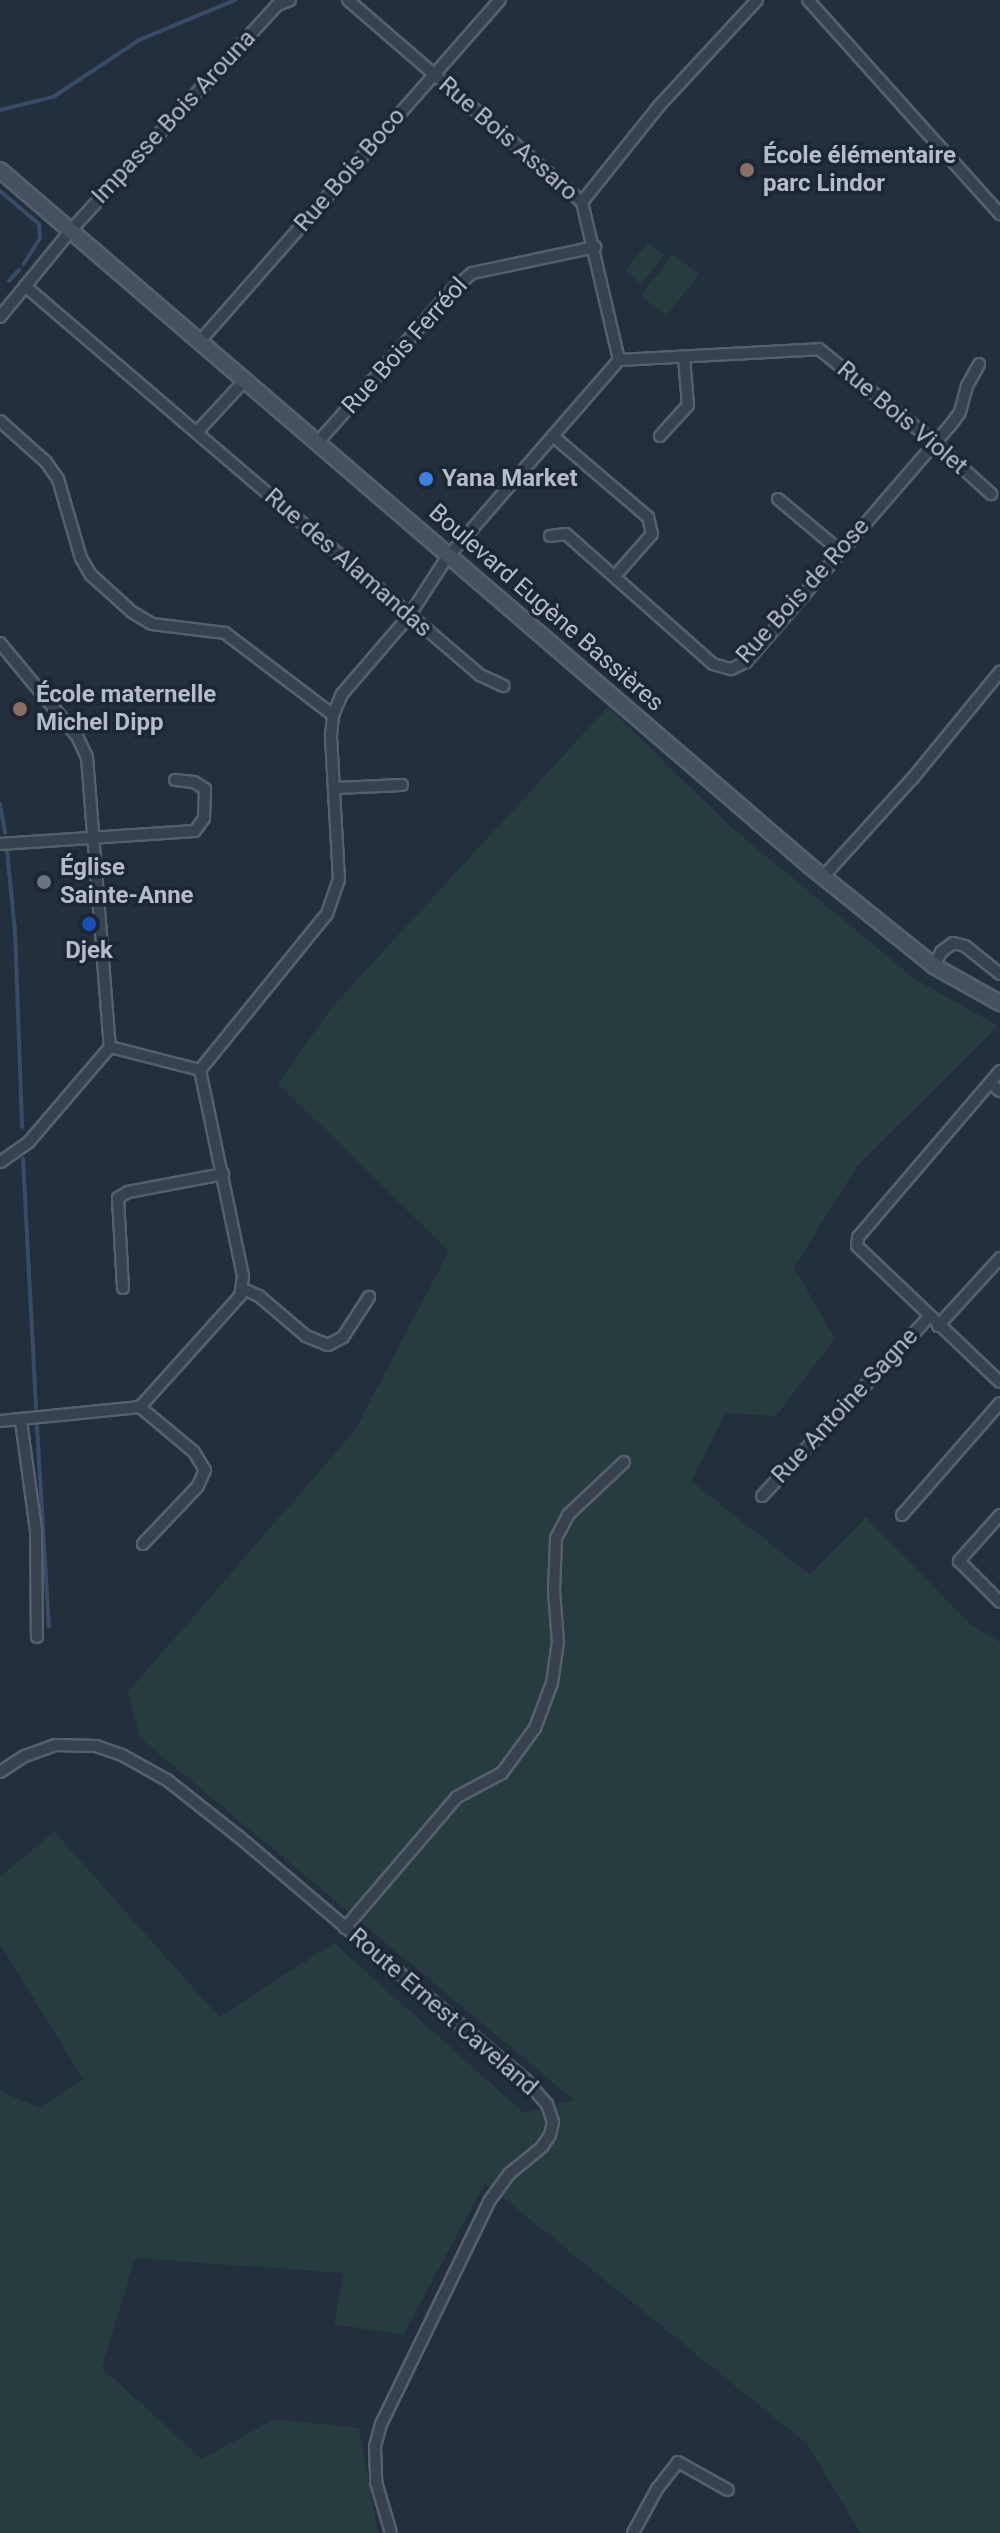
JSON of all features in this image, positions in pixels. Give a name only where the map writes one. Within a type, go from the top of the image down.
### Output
[{"type":"street","name":"Impasse Bois Arouna","points":[[0,317],[72,229],[277,5],[290,0]]},
{"type":"street","name":"Rue Bois Assaro","points":[[348,0],[582,202],[619,360]]},
{"type":"street","name":"Rue Bois Boco","points":[[201,340],[500,0]]},
{"type":"street","points":[[582,202],[659,106],[757,0]]},
{"type":"street","points":[[808,0],[1000,214]]},
{"type":"street","name":"Boulevard Eugène Bassières","points":[[0,170],[823,877],[934,966],[1000,1003]]},
{"type":"street","name":"Rue Bois Ferréol","points":[[319,441],[452,290],[472,273],[595,247]]},
{"type":"street","name":"Rue des Alamandas","points":[[25,286],[409,616],[480,675],[504,686]]},
{"type":"street","name":"Rue Bois Violet","points":[[619,360],[819,349],[935,443],[991,494]]},
{"type":"street","points":[[660,436],[688,405],[684,357]]},
{"type":"street","points":[[200,1070],[327,914],[339,880],[331,735],[333,715],[342,694],[409,616],[450,554],[619,360]]},
{"type":"street","name":"Rue Bois de Rose","points":[[550,536],[566,534],[713,664],[731,669],[746,662],[839,550],[935,443],[960,412],[967,386],[979,364]]},
{"type":"street","points":[[197,432],[246,379]]},
{"type":"street","points":[[0,421],[46,462],[58,479],[81,558],[91,575],[132,612],[152,624],[225,633],[333,715]]},
{"type":"street","points":[[553,436],[648,517],[652,534],[615,576]]},
{"type":"street","points":[[778,499],[839,550]]},
{"type":"street","points":[[0,643],[77,736],[87,757],[110,1047],[29,1142],[0,1162]]},
{"type":"street","points":[[823,877],[1000,672]]},
{"type":"street","points":[[0,844],[195,831],[204,818],[205,789],[194,782],[175,780]]},
{"type":"street","points":[[336,788],[402,785]]},
{"type":"street","points":[[934,966],[941,952],[953,943],[965,946],[1000,974]]},
{"type":"street","points":[[110,1047],[200,1070]]},
{"type":"street","points":[[0,1421],[140,1407],[177,1369],[243,1289],[223,1174],[200,1070]]},
{"type":"street","points":[[1000,1071],[858,1237],[857,1246],[1000,1382]]},
{"type":"street","points":[[990,1083],[1000,1091]]},
{"type":"street","points":[[123,1288],[118,1198],[128,1192],[223,1174]]},
{"type":"street","name":"Rue Antoine Sagne","points":[[938,1326],[1000,1258]]},
{"type":"street","points":[[243,1289],[259,1296],[306,1336],[328,1345],[343,1337],[369,1297]]},
{"type":"street","name":"Rue Antoine Sagne","points":[[762,1496],[929,1317]]},
{"type":"street","points":[[902,1515],[1000,1403]]},
{"type":"street","points":[[140,1407],[194,1452],[205,1470],[198,1486],[143,1544]]},
{"type":"street","points":[[21,1421],[36,1530],[37,1637]]},
{"type":"street","points":[[345,1928],[457,1797],[502,1773],[535,1728],[552,1683],[558,1642],[554,1591],[556,1538],[568,1515],[624,1462]]},
{"type":"street","points":[[1000,1515],[959,1561],[1000,1602]]},
{"type":"street","name":"Route Ernest Caveland","points":[[0,1772],[25,1756],[56,1745],[96,1746],[122,1755],[167,1780],[539,2092],[553,2122],[546,2142],[509,2174],[489,2202],[381,2424],[375,2446],[376,2482],[391,2533]]},
{"type":"street","points":[[633,2533],[657,2489],[678,2462],[728,2490]]},
{"type":"green space","points":[[648,242],[664,255],[641,284],[625,271]]},
{"type":"green space","points":[[673,254],[699,274],[666,316],[640,296]]},
{"type":"green space","points":[[608,707],[731,827],[915,979],[998,1026],[857,1166],[794,1268],[835,1338],[776,1416],[726,1413],[691,1481],[810,1575],[866,1517],[971,1625],[1000,1642],[1000,2533],[861,2533],[807,2444],[485,2183],[403,2335],[334,2324],[344,2273],[135,2258],[102,2368],[202,2459],[274,2419],[359,2428],[378,2533],[0,2533],[0,2091],[39,2108],[83,2079],[0,1944],[0,1877],[54,1831],[219,2017],[334,1943],[524,2113],[574,2100],[140,1738],[128,1692],[355,1430],[449,1251],[278,1084],[332,1007]]},
{"type":"waterway","points":[[0,110],[53,97],[139,40],[235,0]]},
{"type":"waterway","points":[[0,191],[39,224],[40,238],[24,264]]},
{"type":"waterway","points":[[9,281],[19,270]]},
{"type":"waterway","points":[[0,804],[5,833]]},
{"type":"waterway","points":[[7,850],[15,932],[22,1127]]},
{"type":"waterway","points":[[23,1159],[36,1408]]},
{"type":"waterway","points":[[37,1427],[49,1627]]},
{"type":"place","name":"École élémentaire parc Lindor","points":[[747,170]]},
{"type":"place","name":"Yana Market","points":[[426,479]]},
{"type":"place","name":"École maternelle Michel Dipp","points":[[20,709]]},
{"type":"place","name":"Église Sainte-Anne","points":[[44,882]]},
{"type":"place","name":"Djek","points":[[89,924]]}]
